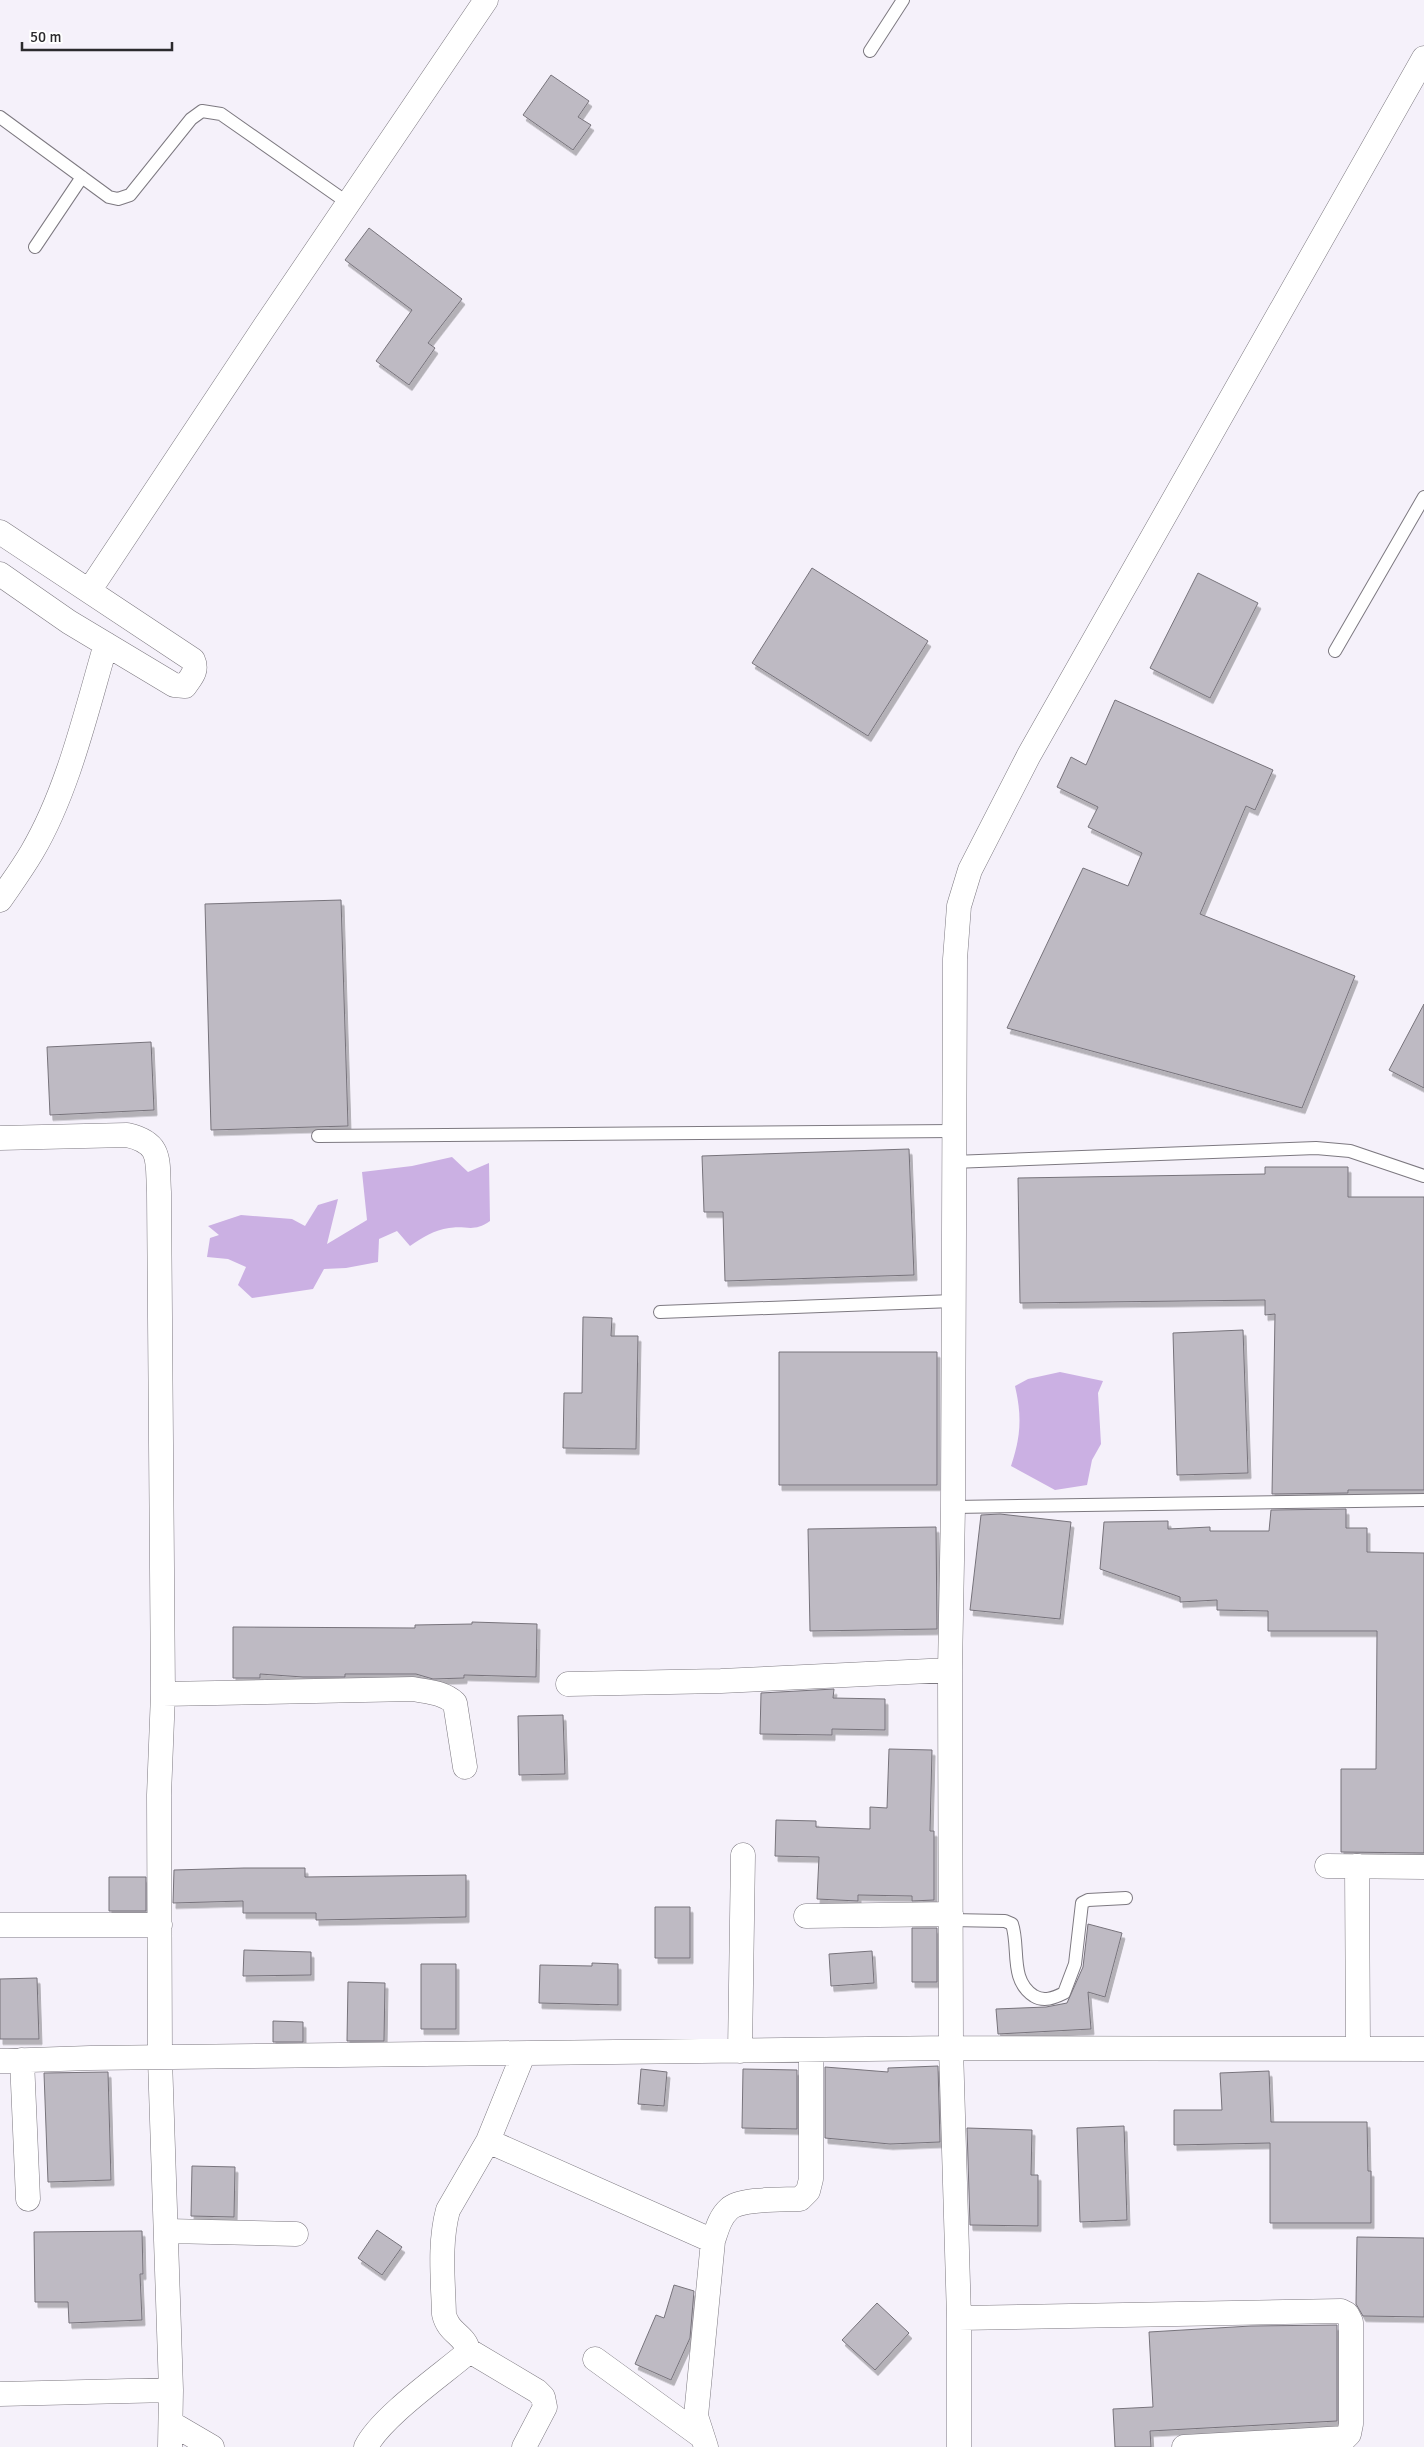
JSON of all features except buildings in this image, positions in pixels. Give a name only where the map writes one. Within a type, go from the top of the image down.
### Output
[{"type":"street","points":[[89,591],[486,0]]},
{"type":"street","points":[[959,2447],[959,2318],[951,2048],[950,1670],[953,1507],[955,960],[959,906],[970,870],[1029,755],[1424,58]]},
{"type":"street","points":[[0,532],[193,660],[196,666],[195,671],[185,686],[174,685],[106,644],[0,574]]},
{"type":"street","points":[[0,900],[32,851],[55,803],[73,756],[106,644]]},
{"type":"street","points":[[0,1138],[127,1135],[143,1138],[152,1145],[157,1158],[163,1694],[160,1795],[160,2059],[172,2390],[170,2447]]},
{"type":"street","points":[[568,1684],[721,1681],[950,1670]]},
{"type":"street","points":[[163,1694],[413,1689],[438,1694],[449,1698],[455,1703],[465,1767]]},
{"type":"street","points":[[740,2051],[742,1855]]},
{"type":"street","points":[[1327,1866],[1424,1867]]},
{"type":"street","points":[[1357,1866],[1358,2049]]},
{"type":"street","points":[[806,1916],[951,1917]]},
{"type":"street","points":[[0,1925],[160,1925]]},
{"type":"street","points":[[28,2199],[11,2061],[951,2048],[1424,2048]]},
{"type":"street","points":[[703,2441],[696,2416],[713,2241],[719,2222],[728,2210],[737,2203],[800,2199],[808,2191],[811,2179],[811,2050]]},
{"type":"street","points":[[523,2055],[488,2141],[448,2210],[442,2238],[446,2324],[463,2341],[468,2350],[537,2391],[543,2397],[545,2407],[524,2447]]},
{"type":"street","points":[[488,2141],[713,2241]]},
{"type":"street","points":[[166,2231],[296,2234]]},
{"type":"street","points":[[959,2318],[1340,2311],[1347,2314],[1351,2322],[1351,2424],[1349,2434],[1345,2438],[1184,2447]]},
{"type":"street","points":[[366,2447],[370,2438],[389,2418],[466,2354],[468,2350]]},
{"type":"street","points":[[595,2359],[703,2441]]},
{"type":"street","points":[[0,2394],[172,2390]]},
{"type":"street","points":[[171,2423],[212,2447]]},
{"type":"lane","points":[[870,51],[904,0]]},
{"type":"lane","points":[[0,117],[109,197],[118,199],[130,195],[191,119],[202,111],[221,114],[348,203]]},
{"type":"lane","points":[[35,246],[82,177]]},
{"type":"lane","points":[[1335,651],[1424,497]]},
{"type":"lane","points":[[318,1136],[954,1131]]},
{"type":"lane","points":[[953,1162],[1316,1148],[1350,1151],[1424,1176]]},
{"type":"lane","points":[[660,1312],[953,1301]]},
{"type":"lane","points":[[953,1507],[1424,1500]]},
{"type":"lane","points":[[951,1917],[1005,1921],[1012,1924],[1020,1980],[1026,1991],[1037,1998],[1052,1999],[1064,1993],[1075,1964],[1082,1903],[1088,1900],[1126,1898]]},
{"type":"shaded area","points":[[452,1157],[468,1172],[489,1163],[490,1221],[484,1225],[474,1228],[455,1227],[438,1230],[410,1246],[397,1231],[379,1239],[378,1262],[346,1268],[324,1269],[313,1289],[252,1298],[238,1285],[246,1267],[228,1259],[207,1257],[210,1238],[219,1235],[208,1226],[241,1215],[292,1219],[305,1226],[318,1205],[338,1199],[327,1244],[367,1220],[362,1172],[412,1166]]},
{"type":"shaded area","points":[[1060,1372],[1103,1381],[1098,1393],[1101,1444],[1092,1460],[1087,1485],[1055,1490],[1011,1466],[1019,1435],[1019,1407],[1015,1386],[1028,1379]]}]
